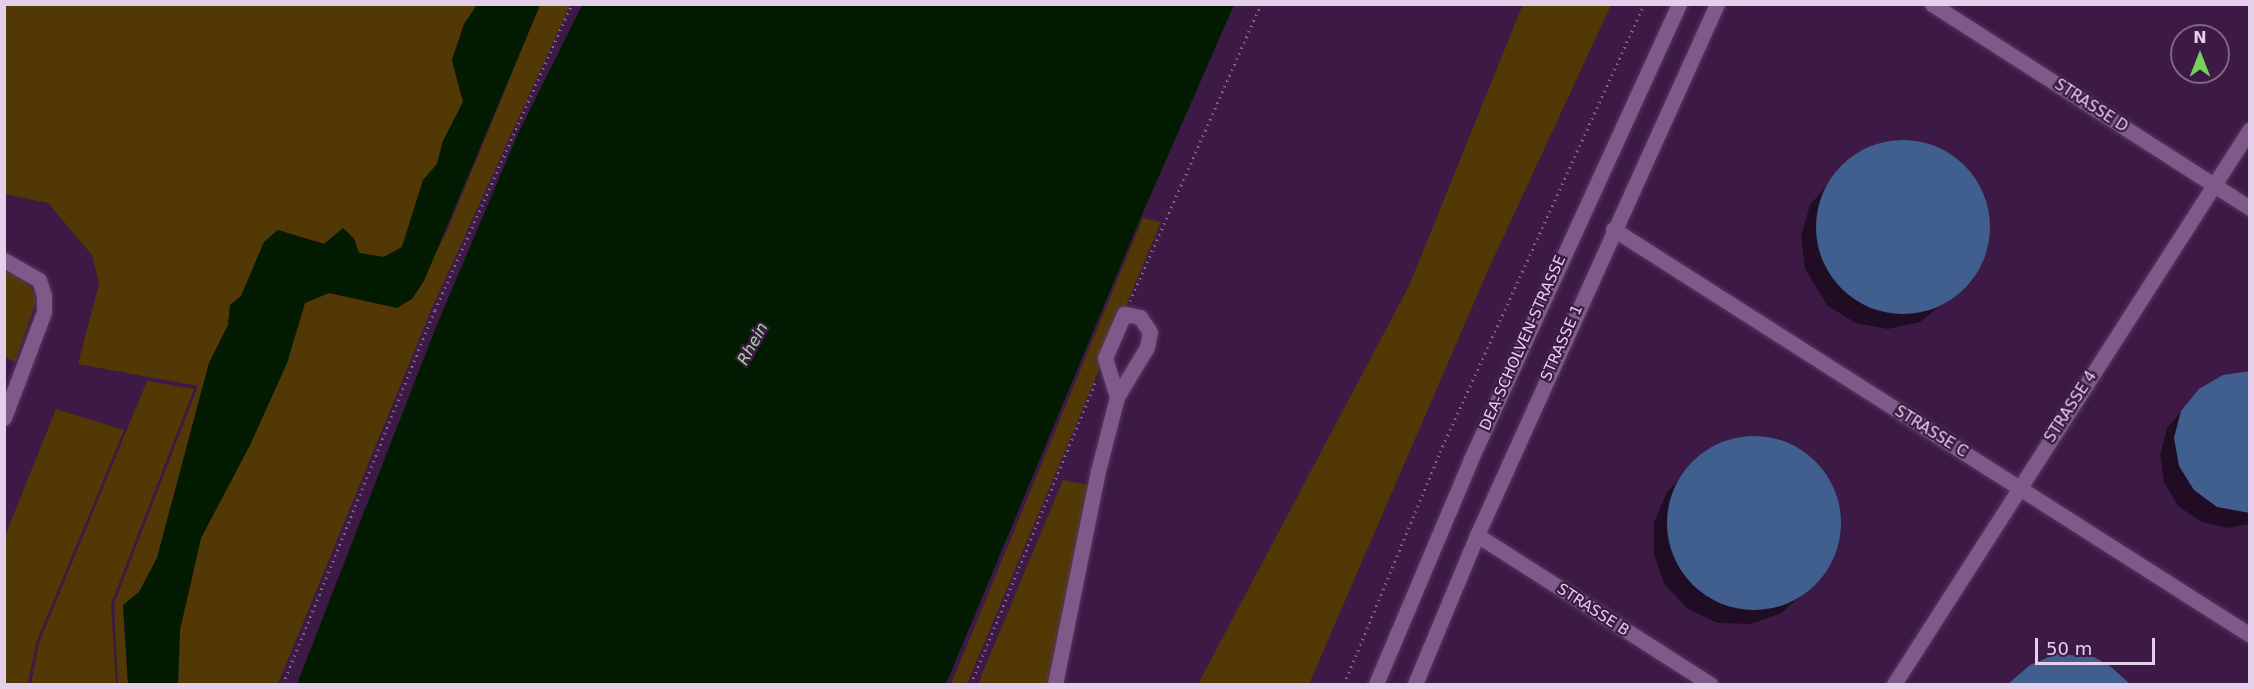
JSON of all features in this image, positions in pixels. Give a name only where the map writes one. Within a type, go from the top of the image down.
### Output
[{"type":"street","name":"DEA-SCHOLVEN-STRASSE","points":[[1376,684],[1470,460],[1679,4]]},
{"type":"street","name":"STRASSE 1","points":[[1414,684],[1476,535],[1717,4]]},
{"type":"street","name":"STRASSE D","points":[[1932,4],[2250,208]]},
{"type":"street","name":"STRASSE 4","points":[[1894,684],[2250,129]]},
{"type":"street","name":"STRASSE C","points":[[1613,229],[2250,635]]},
{"type":"street","points":[[4,260],[39,280],[44,295],[44,312],[4,418]]},
{"type":"street","points":[[1055,684],[1098,471],[1117,397],[1147,347],[1150,332],[1140,317],[1124,314],[1105,358],[1117,397]]},
{"type":"street","name":"STRASSE B","points":[[1476,535],[1710,684]]},
{"type":"path","points":[[283,684],[435,310],[572,4]]},
{"type":"path","points":[[1124,314],[1261,4]]},
{"type":"path","points":[[1344,684],[1440,453],[1644,4]]},
{"type":"path","points":[[971,684],[1105,358]]},
{"type":"shaded area","points":[[1523,4],[1611,5],[1489,268],[1309,684],[1198,684],[1409,286]]},
{"type":"shaded area","points":[[4,5],[477,5],[464,24],[452,60],[463,102],[443,141],[437,164],[423,180],[402,247],[384,257],[359,253],[354,238],[343,228],[324,244],[278,230],[264,242],[241,296],[230,305],[228,325],[209,363],[157,558],[139,592],[123,605],[128,684],[118,684],[114,604],[198,386],[78,364],[99,284],[92,255],[48,203],[5,194]]},
{"type":"shaded area","points":[[540,5],[570,5],[432,308],[278,684],[178,684],[180,630],[201,538],[250,445],[287,363],[305,302],[329,293],[412,299],[447,231]]},
{"type":"shaded area","points":[[1143,218],[1161,222],[967,684],[951,684]]},
{"type":"shaded area","points":[[4,270],[26,281],[37,298],[15,362],[5,357]]},
{"type":"shaded area","points":[[147,381],[194,389],[111,604],[116,684],[31,684],[39,643]]},
{"type":"shaded area","points":[[56,409],[124,430],[36,643],[28,684],[5,684],[5,536]]},
{"type":"shaded area","points":[[1063,480],[1089,485],[1050,684],[978,684]]},
{"type":"water","points":[[477,5],[540,5],[424,281],[412,299],[397,308],[329,293],[305,303],[287,363],[250,445],[201,538],[180,630],[178,684],[128,684],[123,605],[139,592],[157,558],[209,363],[228,325],[230,305],[241,296],[264,242],[278,230],[324,244],[343,228],[354,239],[359,253],[384,257],[402,247],[423,180],[437,164],[443,141],[463,102],[452,60],[464,24]]},
{"type":"water","name":"Rhein","points":[[582,5],[1234,5],[1141,217],[946,684],[297,684],[436,327],[517,136]]},
{"type":"building","points":[[1903,140],[1936,147],[1965,165],[1983,194],[1990,227],[1983,260],[1965,289],[1936,307],[1903,314],[1870,307],[1841,289],[1823,260],[1816,227],[1823,194],[1841,165],[1870,147]]},
{"type":"building","points":[[2250,371],[2250,513],[2217,507],[2194,490],[2179,466],[2174,438],[2181,411],[2199,389],[2223,375]]},
{"type":"building","points":[[1754,436],[1787,443],[1816,461],[1834,490],[1841,523],[1834,556],[1816,585],[1787,603],[1754,610],[1721,603],[1692,585],[1674,556],[1667,523],[1674,490],[1692,461],[1721,443]]},
{"type":"building","points":[[2056,654],[2094,657],[2110,666],[2130,684],[2008,684],[2030,665]]}]
